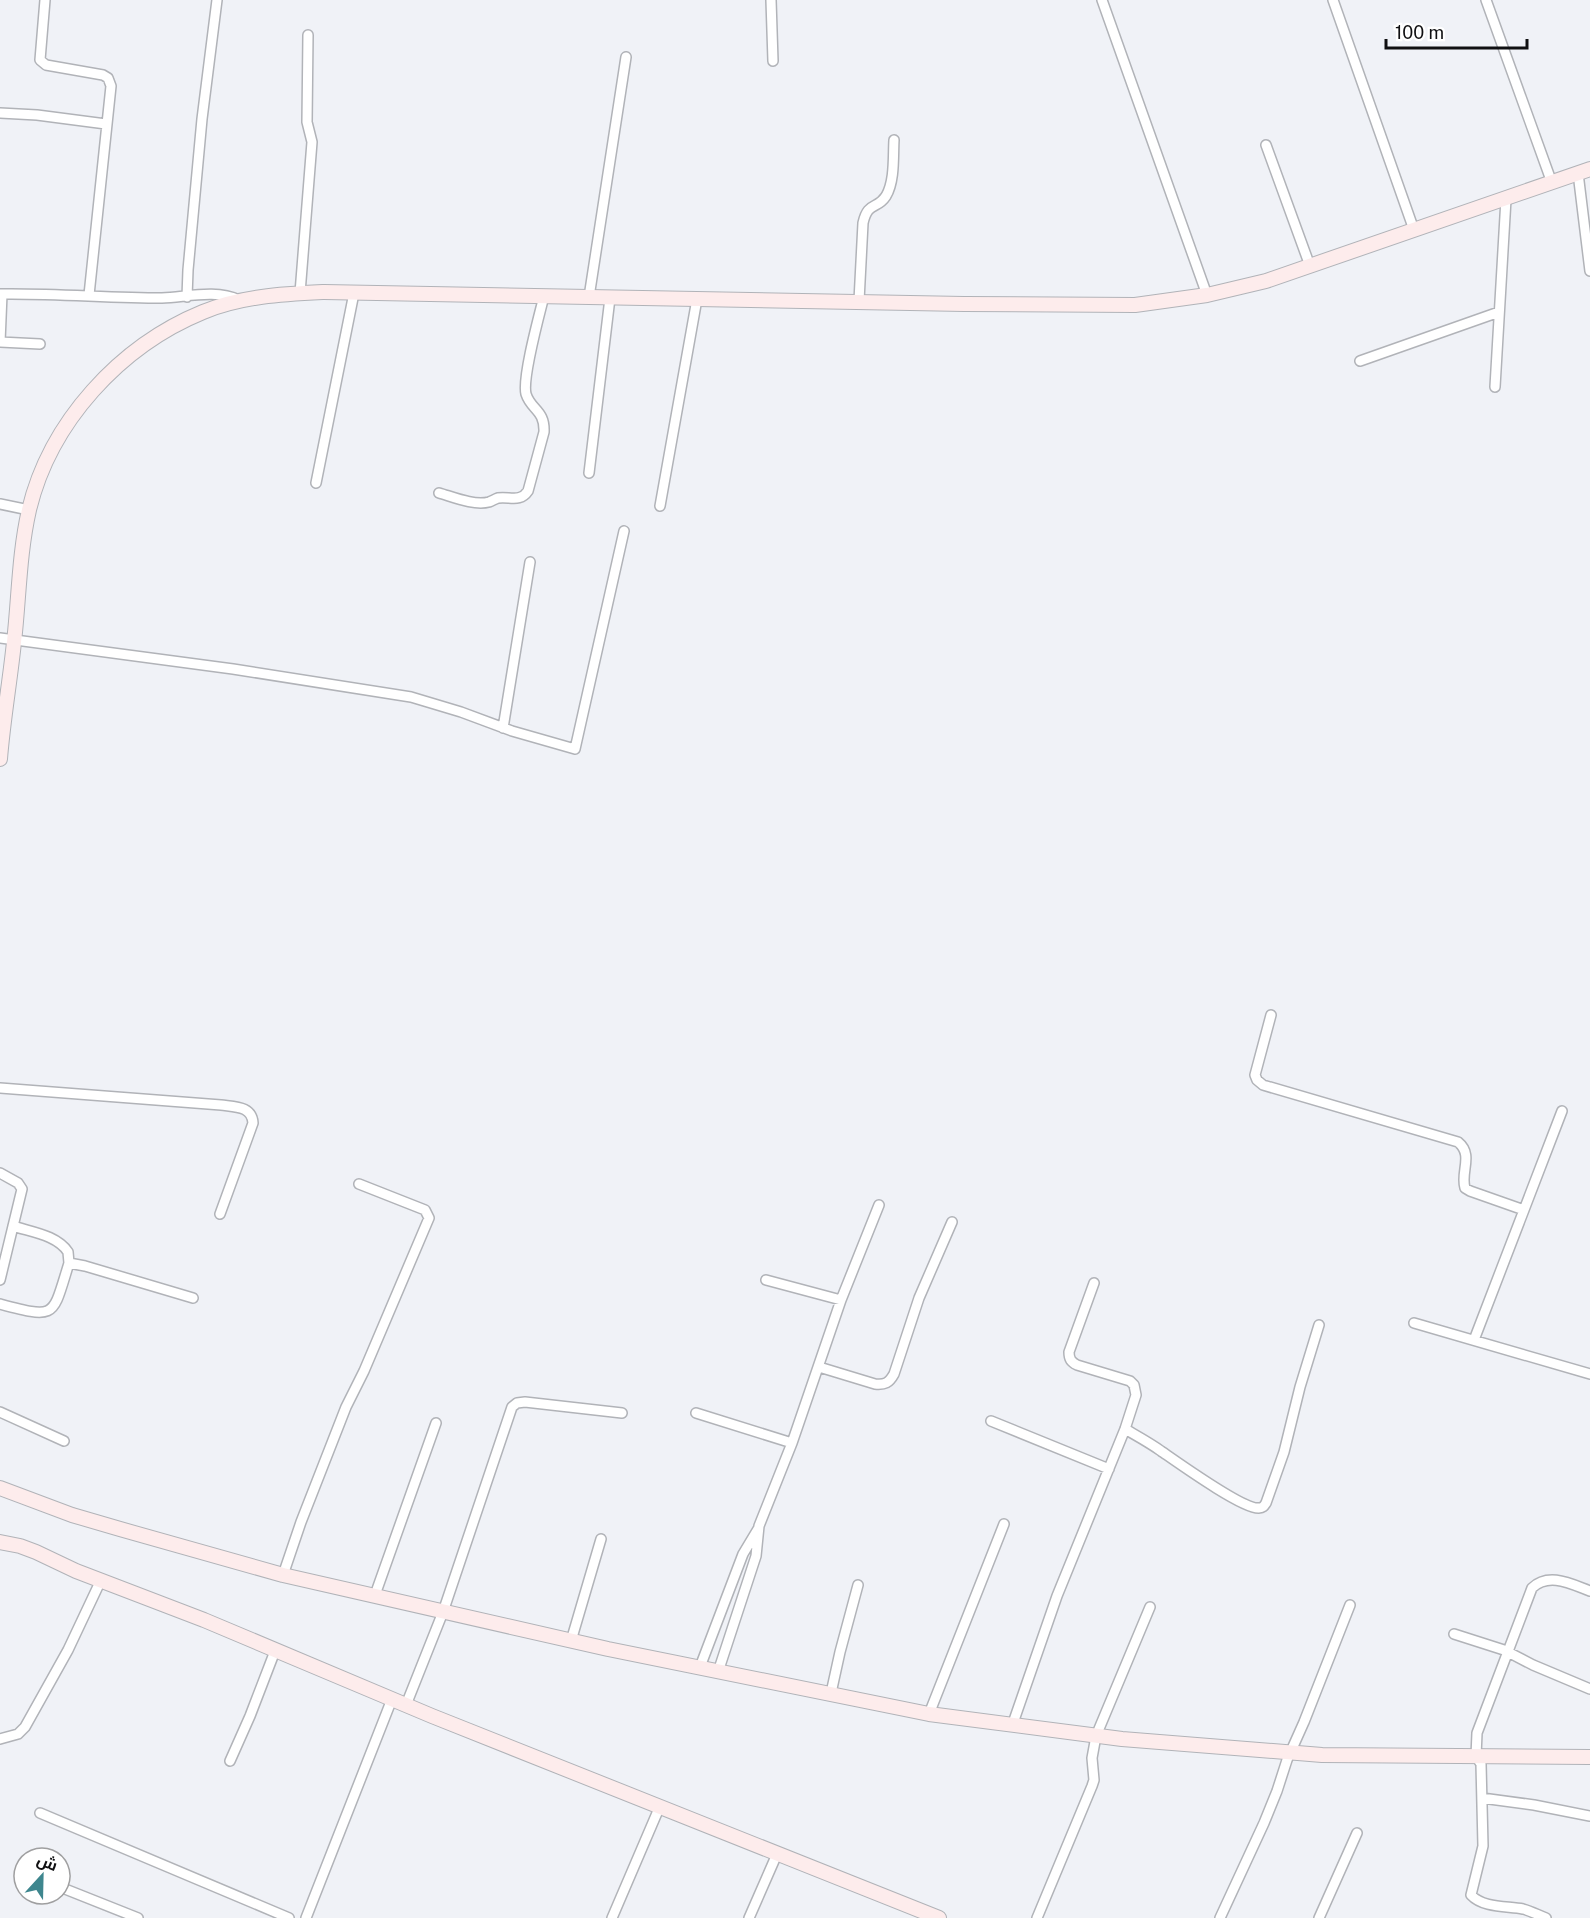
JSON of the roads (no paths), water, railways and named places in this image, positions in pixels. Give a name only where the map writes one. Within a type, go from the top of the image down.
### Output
[{"type":"main road","points":[[0,759],[4,691],[14,640],[19,576],[29,510],[48,456],[76,411],[108,375],[148,341],[204,311],[241,300],[300,293],[354,292],[1115,305],[1160,302],[1266,281],[1584,171]]},
{"type":"main road","points":[[0,1488],[91,1521],[283,1575],[571,1641],[929,1714],[1096,1736],[1200,1747],[1289,1753],[1590,1757]]},
{"type":"main road","points":[[0,1542],[20,1546],[924,1915],[939,1918]]},
{"type":"street","points":[[45,0],[40,60],[45,65],[103,75],[108,78],[111,86],[89,295]]},
{"type":"street","points":[[188,297],[188,270],[202,118],[217,0]]},
{"type":"street","points":[[771,0],[773,61]]},
{"type":"street","points":[[1102,0],[1207,294]]},
{"type":"street","points":[[1334,0],[1414,230]]},
{"type":"street","points":[[1486,0],[1552,183]]},
{"type":"street","points":[[300,293],[312,142],[307,122],[308,34]]},
{"type":"street","points":[[589,297],[626,57]]},
{"type":"street","points":[[0,113],[37,115],[106,124]]},
{"type":"street","points":[[859,301],[863,223],[870,207],[884,199],[888,193],[894,140]]},
{"type":"street","points":[[1266,145],[1310,266]]},
{"type":"street","points":[[1584,171],[1590,271]]},
{"type":"street","points":[[1495,387],[1506,199]]},
{"type":"street","points":[[316,483],[354,292]]},
{"type":"street","points":[[40,344],[0,342],[1,294],[151,298],[214,294],[227,295],[241,300]]},
{"type":"street","points":[[439,493],[479,503],[498,498],[519,499],[526,495],[544,432],[541,414],[526,395],[526,378],[544,296]]},
{"type":"street","points":[[589,473],[610,298]]},
{"type":"street","points":[[660,506],[697,299]]},
{"type":"street","points":[[1360,361],[1499,312]]},
{"type":"street","points":[[0,504],[29,510]]},
{"type":"street","points":[[0,638],[244,671],[401,696],[461,712],[503,728],[575,749],[624,531]]},
{"type":"street","points":[[503,728],[530,562]]},
{"type":"street","points":[[1271,1015],[1255,1075],[1263,1085],[1458,1142],[1464,1147],[1466,1153],[1463,1181],[1465,1188],[1524,1210]]},
{"type":"street","points":[[0,1088],[221,1105],[240,1107],[248,1111],[252,1115],[253,1123],[220,1214]]},
{"type":"street","points":[[1474,1340],[1562,1111]]},
{"type":"street","points":[[0,1173],[18,1183],[22,1189],[0,1280]]},
{"type":"street","points":[[283,1575],[346,1407],[364,1371],[429,1218],[425,1210],[359,1184]]},
{"type":"street","points":[[700,1667],[743,1554],[759,1526],[792,1443],[841,1300],[879,1205]]},
{"type":"street","points":[[819,1367],[874,1384],[882,1385],[891,1380],[919,1298],[952,1222]]},
{"type":"street","points":[[0,1304],[31,1312],[48,1312],[56,1305],[69,1263],[68,1252],[58,1242],[13,1226]]},
{"type":"street","points":[[69,1263],[194,1298]]},
{"type":"street","points":[[766,1280],[841,1300]]},
{"type":"street","points":[[1011,1726],[1057,1596],[1125,1429],[1136,1395],[1134,1385],[1130,1381],[1077,1365],[1069,1358],[1069,1352],[1094,1283]]},
{"type":"street","points":[[1414,1323],[1590,1374]]},
{"type":"street","points":[[1125,1429],[1228,1495],[1252,1507],[1258,1509],[1263,1507],[1284,1452],[1299,1387],[1319,1325]]},
{"type":"street","points":[[406,1705],[443,1612],[512,1407],[516,1403],[525,1402],[622,1413]]},
{"type":"street","points":[[0,1412],[64,1441]]},
{"type":"street","points":[[696,1413],[792,1443]]},
{"type":"street","points":[[991,1421],[1109,1469]]},
{"type":"street","points":[[375,1595],[436,1423]]},
{"type":"street","points":[[929,1714],[1004,1524]]},
{"type":"street","points":[[718,1672],[756,1556],[759,1526]]},
{"type":"street","points":[[571,1641],[601,1539]]},
{"type":"street","points":[[0,1739],[18,1734],[25,1727],[68,1650],[101,1580]]},
{"type":"street","points":[[1546,1918],[1522,1909],[1484,1903],[1471,1895],[1483,1846],[1481,1764],[1476,1756],[1477,1733],[1533,1588],[1538,1582],[1561,1580],[1590,1591]]},
{"type":"street","points":[[831,1693],[858,1585]]},
{"type":"street","points":[[1220,1918],[1264,1823],[1289,1753],[1304,1722],[1350,1605]]},
{"type":"street","points":[[1037,1918],[1094,1780],[1092,1758],[1096,1736],[1150,1607]]},
{"type":"street","points":[[1454,1634],[1509,1653],[1590,1689]]},
{"type":"street","points":[[230,1761],[275,1651]]},
{"type":"street","points":[[306,1918],[393,1699]]},
{"type":"street","points":[[1482,1798],[1590,1816]]},
{"type":"street","points":[[612,1918],[660,1806]]},
{"type":"street","points":[[40,1813],[289,1918]]},
{"type":"street","points":[[1319,1918],[1357,1833]]},
{"type":"street","points":[[749,1918],[777,1854]]},
{"type":"street","points":[[72,1892],[138,1918]]}]
